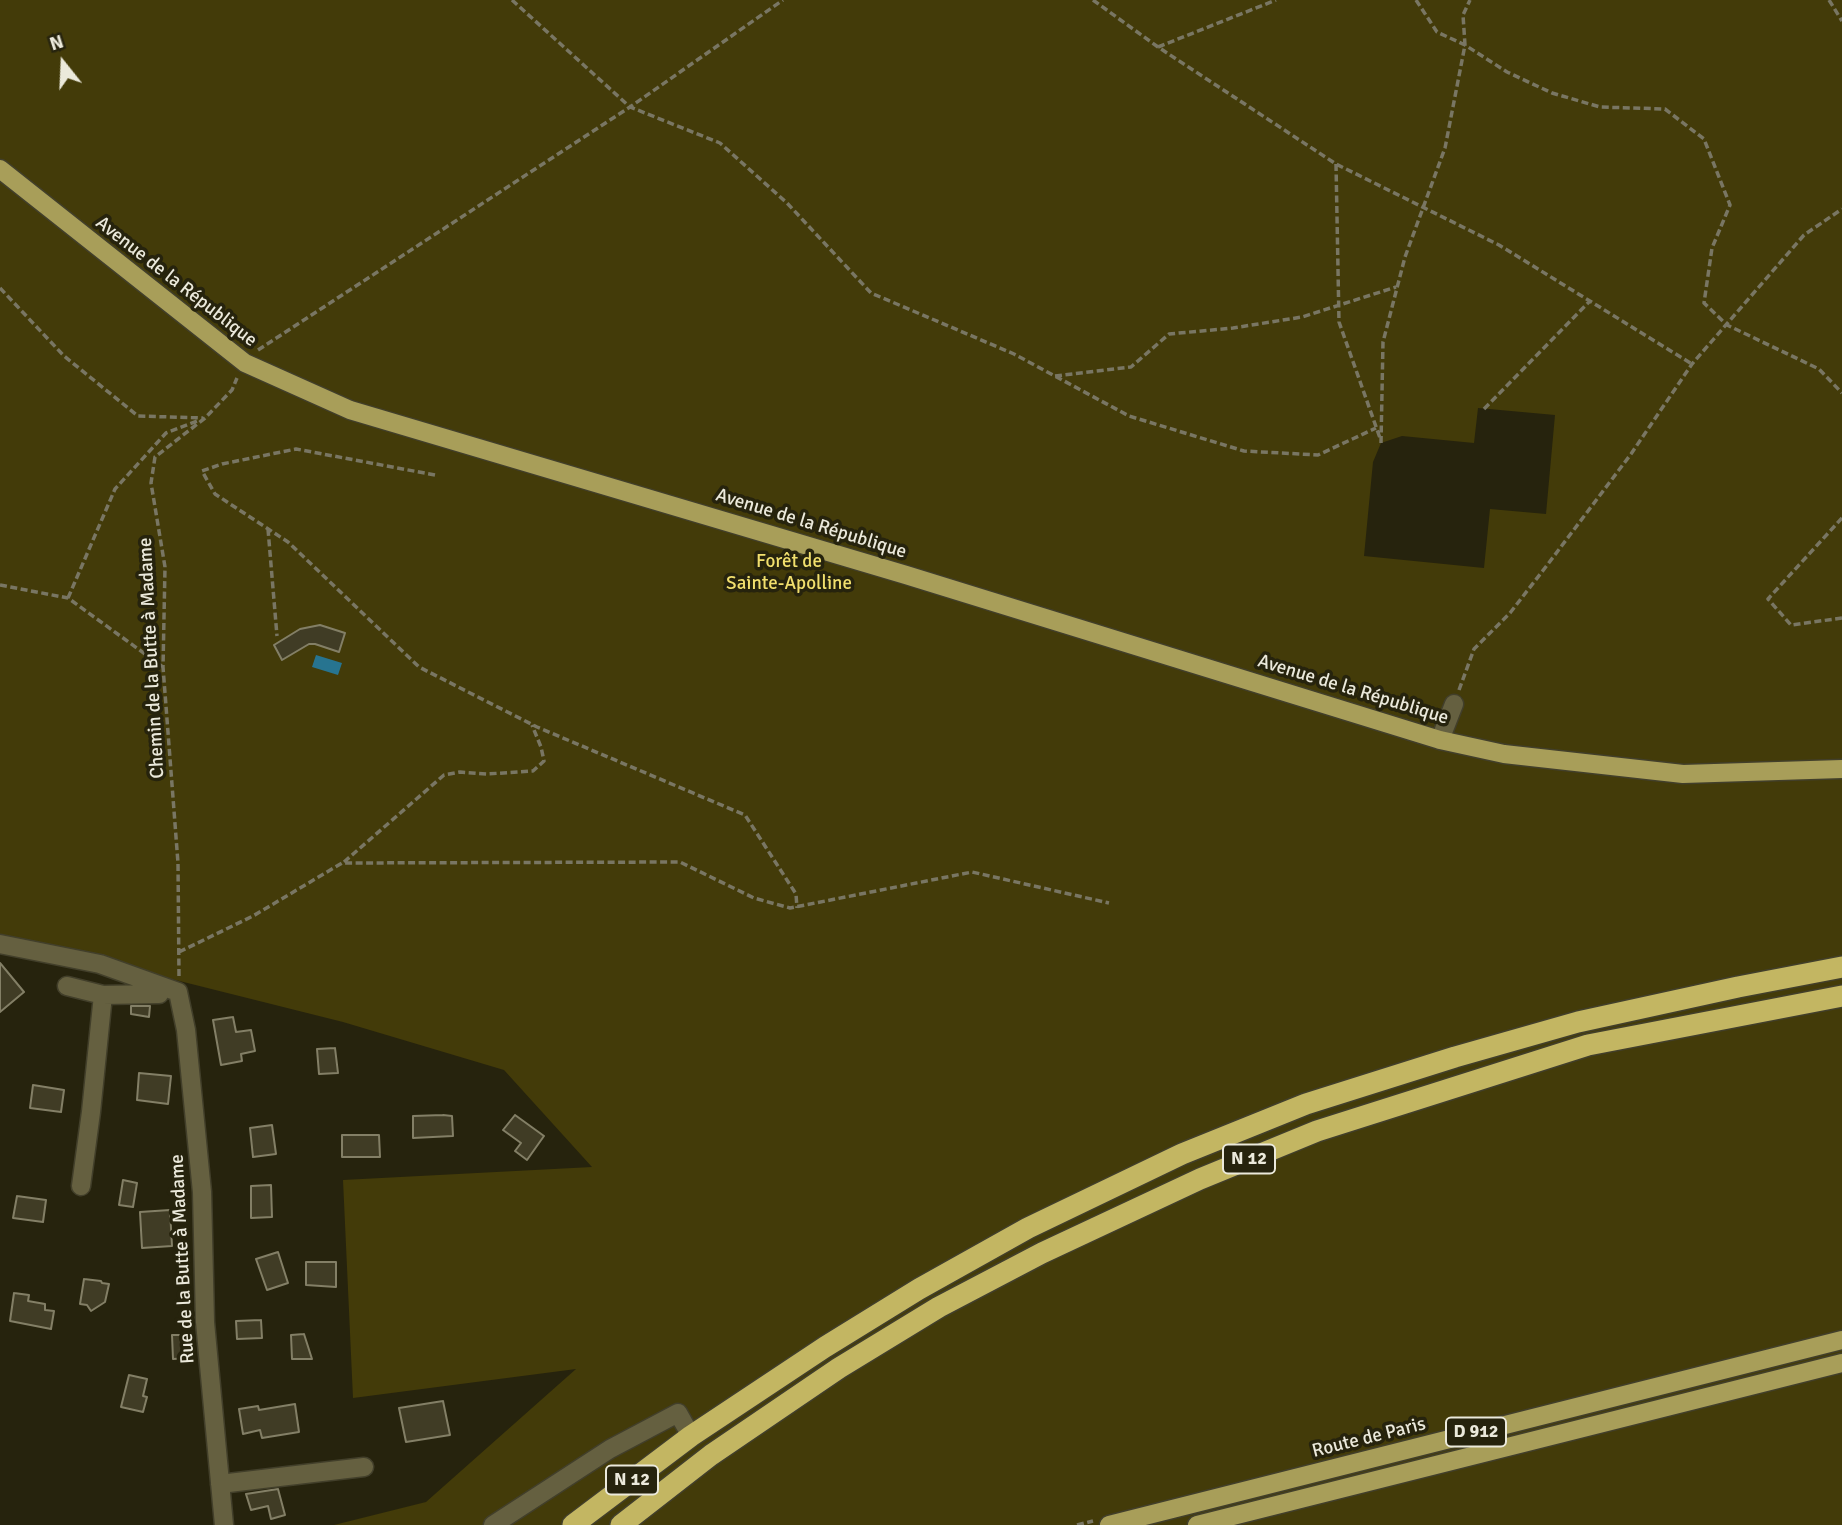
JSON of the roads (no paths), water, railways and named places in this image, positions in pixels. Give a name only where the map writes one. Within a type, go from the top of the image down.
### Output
[{"type":"highway","name":"N 12","points":[[573,1525],[691,1436],[825,1347],[919,1289],[1028,1228],[1194,1149],[1306,1104],[1578,1022],[1738,986],[1842,967]]},
{"type":"highway","name":"N 12","points":[[621,1525],[711,1455],[839,1368],[939,1307],[1042,1252],[1200,1179],[1317,1131],[1588,1045],[1842,996]]},
{"type":"main road","name":"Avenue de la République","points":[[0,169],[245,363],[350,410],[906,575],[1440,740],[1504,754],[1683,774],[1842,769]]},
{"type":"main road","name":"Route de Paris","points":[[1109,1525],[1842,1340]]},
{"type":"main road","name":"D 912","points":[[1197,1525],[1842,1363]]},
{"type":"street","points":[[1440,740],[1454,704]]},
{"type":"street","points":[[0,944],[100,964],[170,989]]},
{"type":"street","points":[[67,986],[103,995],[159,994],[170,989]]},
{"type":"street","name":"Rue de la Butte à Madame","points":[[170,989],[186,1030],[202,1192],[205,1322],[224,1525]]},
{"type":"street","points":[[81,1186],[103,995]]},
{"type":"street","points":[[493,1525],[610,1449],[678,1413],[691,1436]]},
{"type":"street","points":[[220,1484],[364,1467]]},
{"type":"water","points":[[316,655],[342,663],[338,675],[312,667]]},
{"type":"park label","name":"Forêt de Sainte-Apolline","points":[[789,573]]}]
